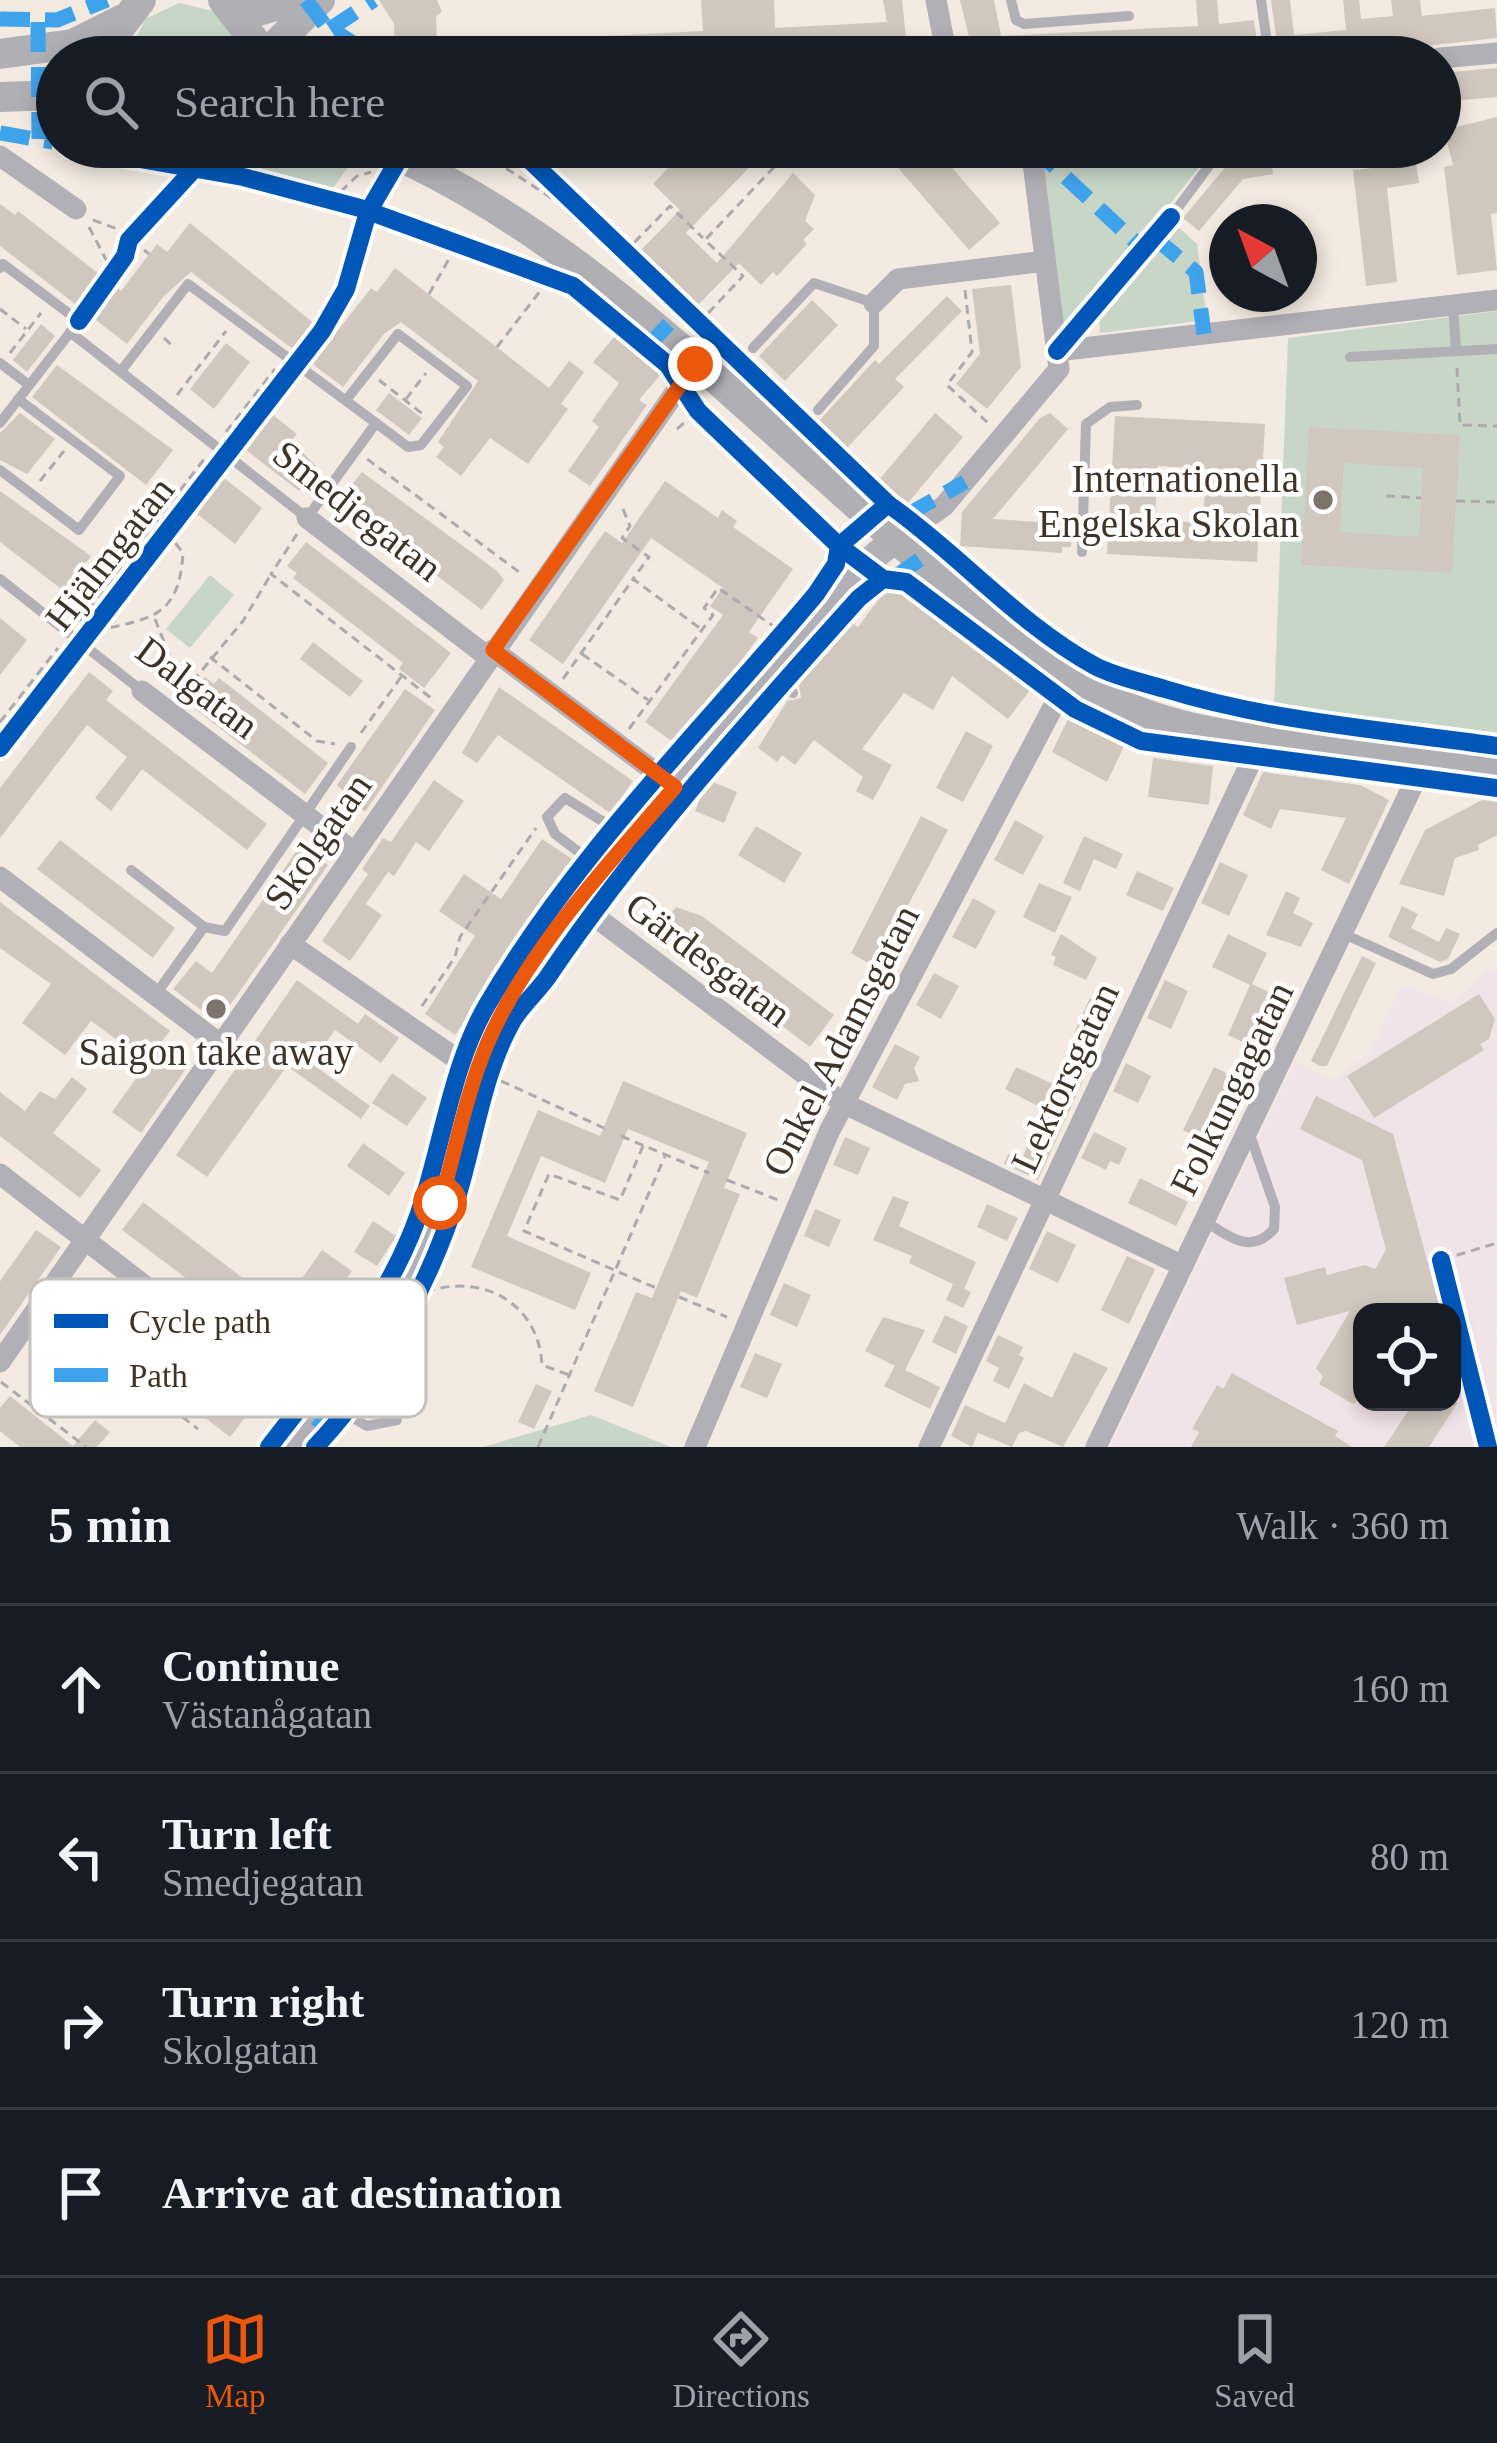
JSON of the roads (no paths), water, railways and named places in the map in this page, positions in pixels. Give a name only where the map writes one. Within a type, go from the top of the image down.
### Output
[{"type":"main road","points":[[227,4],[258,11],[296,0]]},
{"type":"main road","points":[[286,36],[320,0]]},
{"type":"main road","points":[[227,4],[252,36]]},
{"type":"main road","points":[[87,36],[136,5]]},
{"type":"main road","points":[[122,36],[136,5]]},
{"type":"main road","points":[[0,54],[36,49]]},
{"type":"main road","points":[[0,97],[36,96]]},
{"type":"main road","points":[[391,168],[557,252],[751,409],[895,540],[1070,676],[1152,715],[1263,736],[1489,765]]},
{"type":"main road","points":[[458,168],[569,235],[705,356],[751,409]]},
{"type":"street","points":[[936,0],[943,36]]},
{"type":"street","points":[[1461,56],[1497,52]]},
{"type":"street","points":[[0,156],[76,209]]},
{"type":"street","points":[[406,1279],[425,1240],[497,1023],[577,903],[864,566],[944,506],[1059,370],[1034,168]]},
{"type":"street","points":[[874,303],[898,279],[1045,261]]},
{"type":"street","points":[[1057,351],[1497,300]]},
{"type":"street","name":"Skolgatan","points":[[58,1279],[695,364]]},
{"type":"street","name":"Smedjegatan","points":[[307,518],[675,787]]},
{"type":"street","name":"Onkel Adamsgatan","points":[[695,1447],[843,1103],[1070,676]]},
{"type":"street","name":"Dalgatan","points":[[142,691],[353,851]]},
{"type":"street","name":"Lektorsgatan","points":[[928,1447],[1263,736]]},
{"type":"street","name":"Folkungagatan","points":[[1096,1447],[1346,935],[1426,758]]},
{"type":"street","points":[[0,878],[220,1044]]},
{"type":"street","name":"Gärdesgatan","points":[[577,903],[843,1103],[1184,1266]]},
{"type":"street","points":[[290,944],[477,1072]]},
{"type":"street","points":[[0,1174],[135,1279]]},
{"type":"street","name":"Skolgatan","points":[[0,1362],[30,1319]]},
{"type":"street","points":[[291,1447],[316,1417]]},
{"type":"lane","points":[[1011,0],[1016,20],[1024,24],[1129,16]]},
{"type":"lane","points":[[1261,0],[1266,36]]},
{"type":"lane","points":[[1171,218],[1208,168]]},
{"type":"lane","points":[[0,268],[3,264],[79,321],[0,423]]},
{"type":"lane","points":[[753,348],[814,283],[874,303],[874,346],[818,410]]},
{"type":"lane","points":[[121,371],[188,284],[408,447],[422,445],[467,386],[398,334],[346,399]]},
{"type":"lane","points":[[1453,305],[1456,350]]},
{"type":"lane","name":"Smedjegatan","points":[[70,332],[307,518]]},
{"type":"lane","points":[[1350,356],[1497,349]]},
{"type":"lane","points":[[0,363],[29,385]]},
{"type":"lane","points":[[0,470],[79,530],[120,476],[18,399]]},
{"type":"lane","points":[[1082,552],[1086,424],[1096,412],[1137,405]]},
{"type":"lane","points":[[307,518],[376,423]]},
{"type":"lane","name":"Dalgatan","points":[[0,579],[82,639],[142,691]]},
{"type":"lane","points":[[770,674],[793,693]]},
{"type":"lane","points":[[131,869],[204,927],[225,932],[352,747]]},
{"type":"lane","points":[[604,871],[555,834],[548,812],[560,800],[571,799],[631,838]]},
{"type":"lane","points":[[156,994],[204,927]]},
{"type":"lane","points":[[1346,935],[1433,974],[1451,969],[1497,933]]},
{"type":"lane","points":[[1206,1222],[1245,1244],[1274,1229],[1275,1207],[1250,1132]]},
{"type":"lane","points":[[342,1417],[367,1426],[397,1420]]},
{"type":"place","name":"Internationella Engelska Skolan","points":[[1323,500]]},
{"type":"place","name":"Saigon take away","points":[[216,1009]]}]
